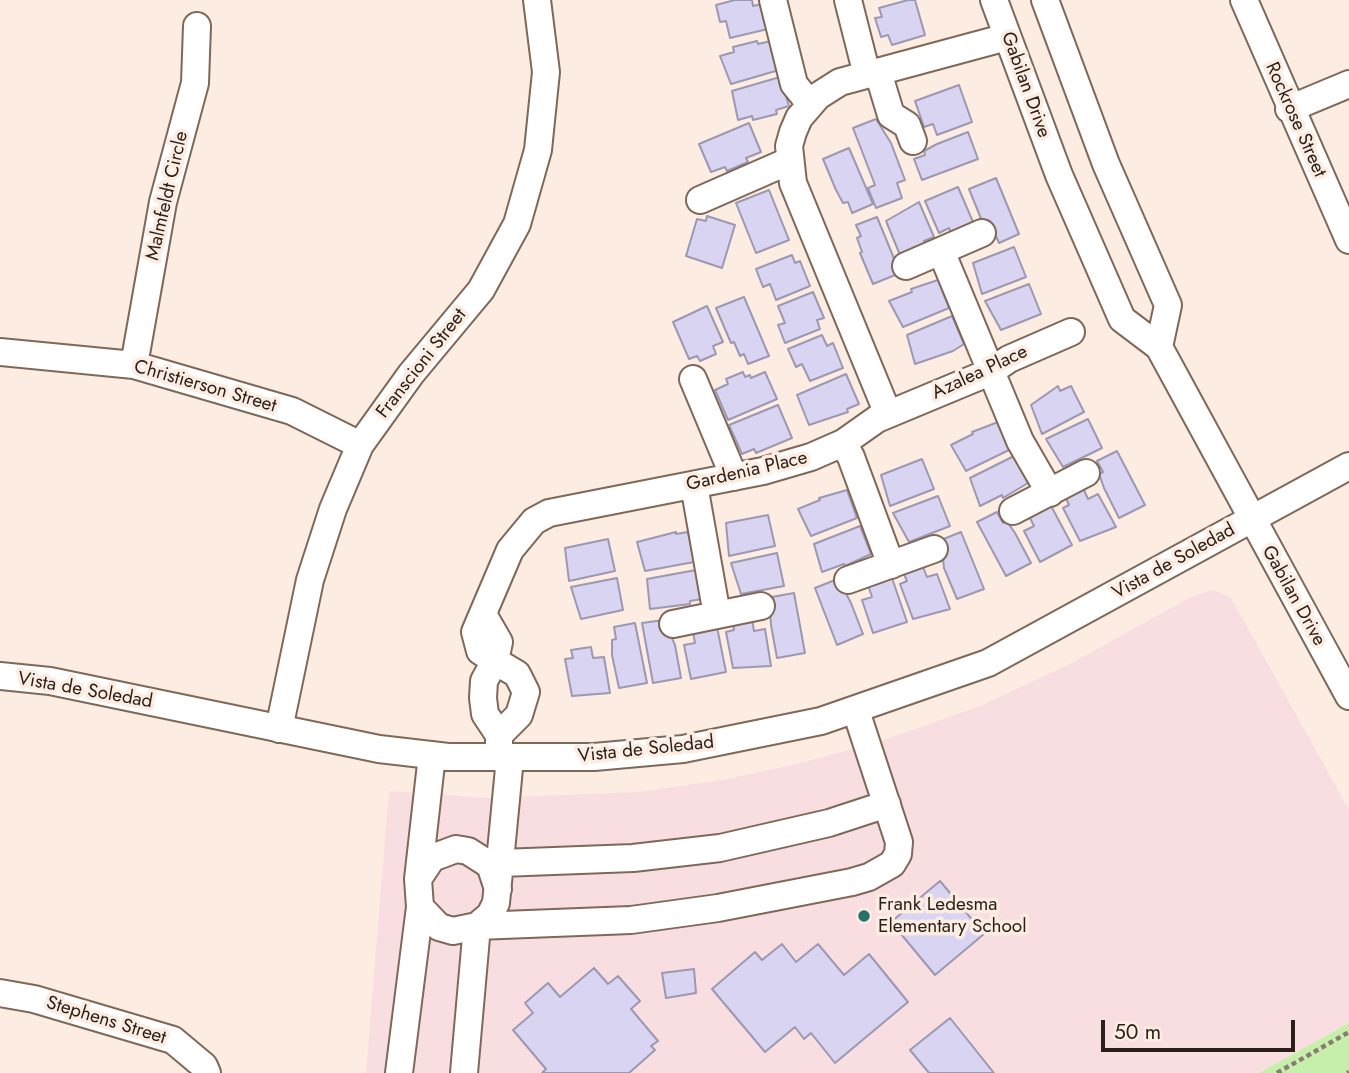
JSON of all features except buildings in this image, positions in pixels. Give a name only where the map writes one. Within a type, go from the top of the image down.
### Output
[{"type":"street","name":"Franscioni Street","points":[[279,729],[310,580],[334,509],[360,445],[411,374],[481,290],[517,224],[537,150],[546,72],[537,0]]},
{"type":"street","points":[[773,0],[794,84],[810,104]]},
{"type":"street","points":[[848,0],[873,74],[891,115],[907,125],[914,141]]},
{"type":"street","name":"Gabilan Drive","points":[[994,0],[1055,165],[1122,320],[1158,347],[1349,695]]},
{"type":"street","points":[[1045,0],[1101,152],[1168,305],[1158,347]]},
{"type":"street","name":"Rockrose Street","points":[[1244,0],[1289,109],[1349,240]]},
{"type":"street","name":"Malmfeldt Circle","points":[[134,365],[163,202],[195,83],[197,26]]},
{"type":"street","points":[[888,414],[800,201],[789,161],[793,132],[810,104],[829,88],[1007,37]]},
{"type":"street","points":[[1289,109],[1349,84]]},
{"type":"street","points":[[700,200],[789,161]]},
{"type":"street","points":[[906,266],[982,233]]},
{"type":"street","points":[[941,251],[1020,441],[1050,492]]},
{"type":"street","name":"Azalea Place","points":[[888,414],[990,372],[1009,359],[1071,332]]},
{"type":"street","name":"Christierson Street","points":[[0,352],[134,365],[292,411],[360,445]]},
{"type":"street","points":[[693,379],[734,477]]},
{"type":"street","name":"Gardenia Place","points":[[495,662],[499,642],[484,616],[510,550],[520,534],[540,517],[789,465],[843,443],[888,414]]},
{"type":"street","points":[[843,443],[851,457],[891,565]]},
{"type":"street","points":[[1251,520],[1349,466]]},
{"type":"street","points":[[1013,512],[1086,473]]},
{"type":"street","points":[[694,485],[717,615]]},
{"type":"street","name":"Vista de Soledad","points":[[0,676],[50,681],[379,749],[432,755],[503,751],[594,757],[683,749],[779,731],[856,711],[988,663],[1251,520]]},
{"type":"street","points":[[848,580],[934,549]]},
{"type":"street","points":[[673,624],[761,607]]},
{"type":"street","points":[[464,1073],[477,926],[490,915],[500,876],[503,751],[526,692],[517,674],[495,662],[484,681],[483,698],[488,722],[503,751]]},
{"type":"street","points":[[420,907],[439,927],[453,931],[477,926],[586,923],[670,915],[793,895],[869,877],[892,864],[898,854],[899,842],[856,711]]},
{"type":"street","points":[[399,1073],[420,907],[418,879],[432,755]]},
{"type":"street","points":[[500,876],[720,848],[789,833],[887,804]]},
{"type":"street","points":[[418,879],[432,858],[443,852],[468,850],[490,865],[500,876]]},
{"type":"street","name":"Stephens Street","points":[[0,993],[34,999],[173,1040],[205,1070]]},
{"type":"path","points":[[1278,1073],[1349,1032]]},
{"type":"shaded area","name":"Frank Ledesma Elementary School","points":[[1213,590],[1230,597],[1235,605],[1349,810],[1349,1023],[1259,1073],[366,1073],[389,791],[489,798],[639,792],[723,780],[805,762],[887,739],[980,706],[1072,663],[1189,598]]},
{"type":"green space","points":[[1349,1023],[1349,1073],[1259,1073]]},
{"type":"place","name":"Frank Ledesma Elementary School","points":[[864,916]]}]
